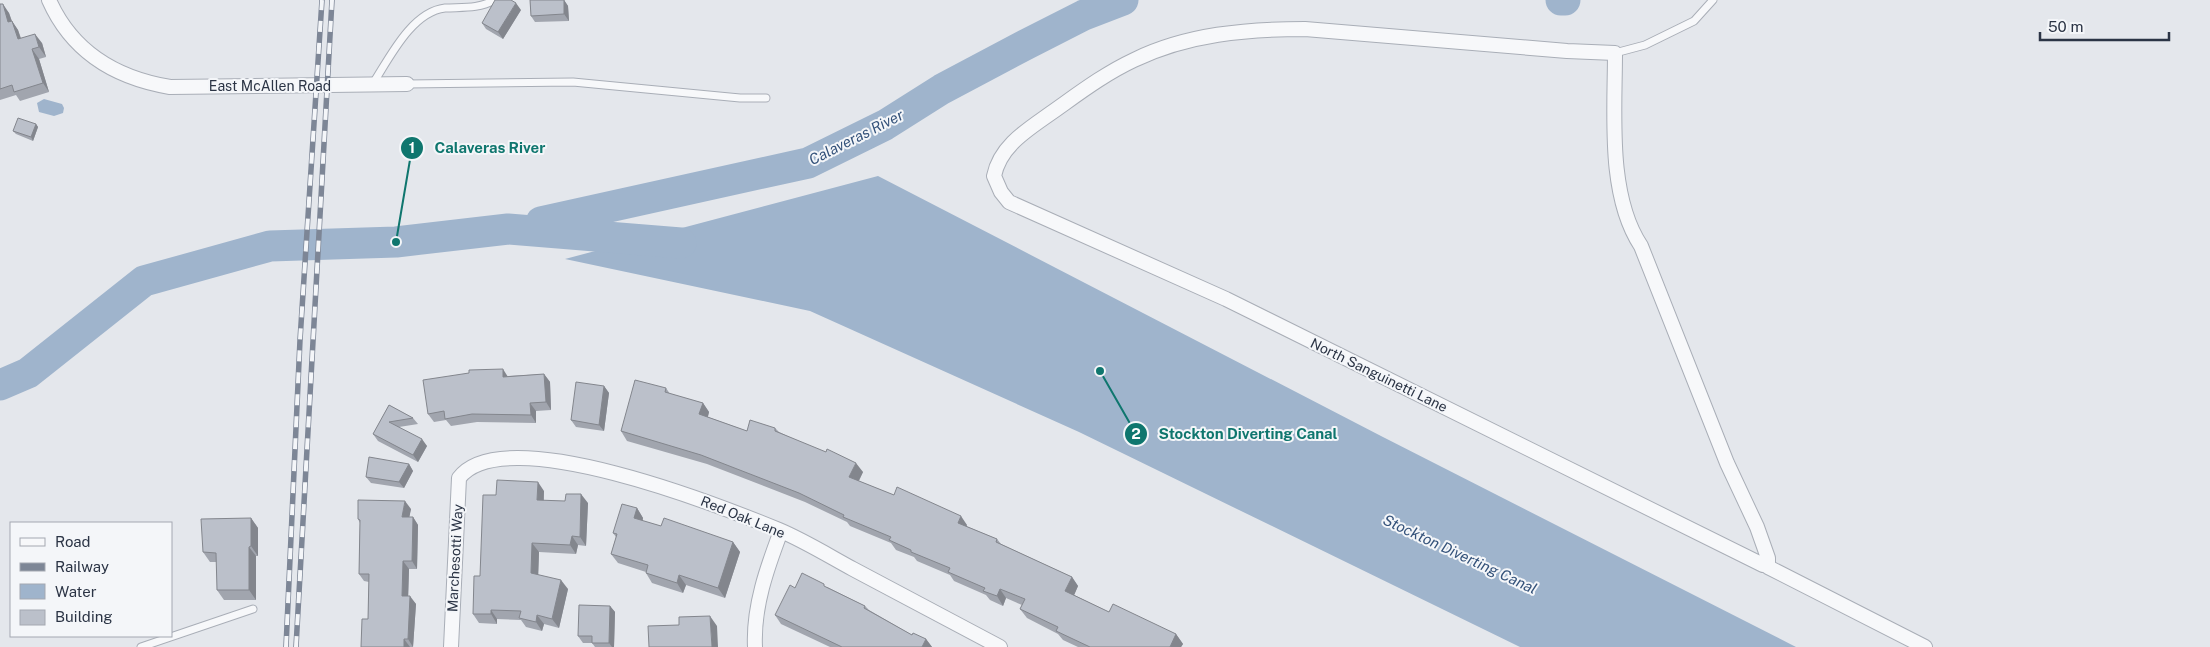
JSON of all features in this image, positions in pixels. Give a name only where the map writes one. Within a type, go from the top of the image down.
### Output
[{"type":"street","name":"East McAllen Road","points":[[49,0],[66,30],[83,48],[99,61],[145,82],[170,87],[407,84]]},
{"type":"street","name":"North Sanguinetti Lane","points":[[1615,53],[1567,51],[1305,29],[1273,29],[1226,33],[1194,39],[1134,59],[1103,76],[1029,128],[1007,148],[996,164],[994,176],[1001,192],[1009,202],[1226,299],[1763,565],[1768,565],[1925,647]]},
{"type":"street","points":[[1615,53],[1615,133],[1620,194],[1626,217],[1641,246],[1727,464],[1757,527],[1768,565]]},
{"type":"street","name":"Red Oak Lane","points":[[465,471],[477,464],[520,458],[580,465],[675,491],[781,531],[1000,647]]},
{"type":"street","name":"Marchesotti Way","points":[[451,647],[458,489],[459,478],[465,471]]},
{"type":"street","points":[[755,647],[758,604],[766,572],[781,531]]},
{"type":"lane","points":[[372,85],[394,50],[425,14],[444,8],[478,7],[495,0]]},
{"type":"lane","points":[[1615,53],[1645,45],[1694,21],[1713,0]]},
{"type":"lane","points":[[407,84],[573,82],[740,98],[766,98]]},
{"type":"lane","points":[[172,637],[253,609]]},
{"type":"lane","points":[[142,647],[171,637]]},
{"type":"water","points":[[44,99],[62,104],[64,108],[63,113],[54,116],[39,112],[37,103]]},
{"type":"water","name":"Stockton Diverting Canal","points":[[878,176],[1381,436],[1796,647],[1520,647],[1079,432],[810,311],[565,259]]},
{"type":"building","points":[[495,0],[511,0],[516,3],[498,32],[482,23]]},
{"type":"building","points":[[530,0],[564,0],[564,14],[531,16]]},
{"type":"building","points":[[0,4],[3,4],[8,22],[12,21],[18,39],[35,34],[39,47],[32,49],[43,83],[14,92],[12,85],[0,89]]},
{"type":"building","points":[[18,118],[36,124],[31,137],[13,131]]},
{"type":"building","points":[[503,369],[503,377],[544,374],[546,402],[530,403],[531,415],[472,414],[445,419],[444,411],[428,414],[423,380],[469,373],[469,370]]},
{"type":"building","points":[[635,380],[666,388],[665,392],[703,403],[699,414],[747,431],[750,420],[775,428],[775,431],[826,452],[827,449],[856,463],[849,477],[894,495],[897,487],[961,516],[958,523],[997,539],[996,542],[1072,577],[1065,591],[1109,612],[1113,604],[1176,634],[1170,647],[1090,647],[1056,631],[1058,627],[1020,609],[1025,599],[1000,589],[997,596],[983,591],[985,588],[948,572],[950,568],[911,552],[911,550],[889,540],[891,537],[843,517],[844,515],[799,493],[701,455],[621,431]]},
{"type":"building","points":[[576,382],[604,386],[599,425],[571,420]]},
{"type":"building","points":[[389,405],[413,418],[389,422],[422,439],[413,455],[373,434]]},
{"type":"building","points":[[369,457],[409,464],[399,482],[366,477]]},
{"type":"building","points":[[497,480],[538,482],[537,500],[565,501],[566,494],[581,494],[580,537],[572,536],[570,545],[532,543],[531,573],[561,580],[552,619],[537,615],[536,622],[519,618],[521,611],[491,610],[491,614],[473,614],[474,576],[480,576],[483,495],[496,495]]},
{"type":"building","points":[[358,500],[405,501],[402,517],[413,517],[412,561],[403,561],[402,596],[410,596],[408,639],[404,639],[404,647],[361,647],[362,619],[368,619],[369,574],[359,574],[360,520],[358,519]]},
{"type":"building","points":[[622,504],[637,508],[634,518],[661,526],[664,518],[733,542],[718,588],[679,575],[677,583],[646,573],[648,565],[611,554],[617,534],[613,533]]},
{"type":"building","points":[[251,518],[249,590],[217,590],[216,553],[203,552],[201,519]]},
{"type":"building","points":[[802,573],[865,606],[864,608],[912,635],[913,633],[926,639],[922,647],[842,647],[775,615],[790,585],[795,588]]},
{"type":"building","points":[[579,605],[610,606],[609,643],[592,643],[592,636],[578,636]]},
{"type":"building","points":[[710,616],[712,647],[649,647],[648,626],[679,625],[679,617]]},
{"type":"waterway","name":"Calaveras River","points":[[541,222],[808,163],[885,125],[942,89],[1025,45],[1084,15],[1123,0]]},
{"type":"waterway","name":"Calaveras River","points":[[0,385],[28,373],[144,281],[270,246],[396,242],[508,229],[681,243]]},
{"type":"railway","points":[[286,647],[300,340],[322,0]]},
{"type":"railway","points":[[296,647],[332,0]]},
{"type":"place","name":"Calaveras River","points":[[396,242]]},
{"type":"place","name":"Stockton Diverting Canal","points":[[1100,371]]}]
